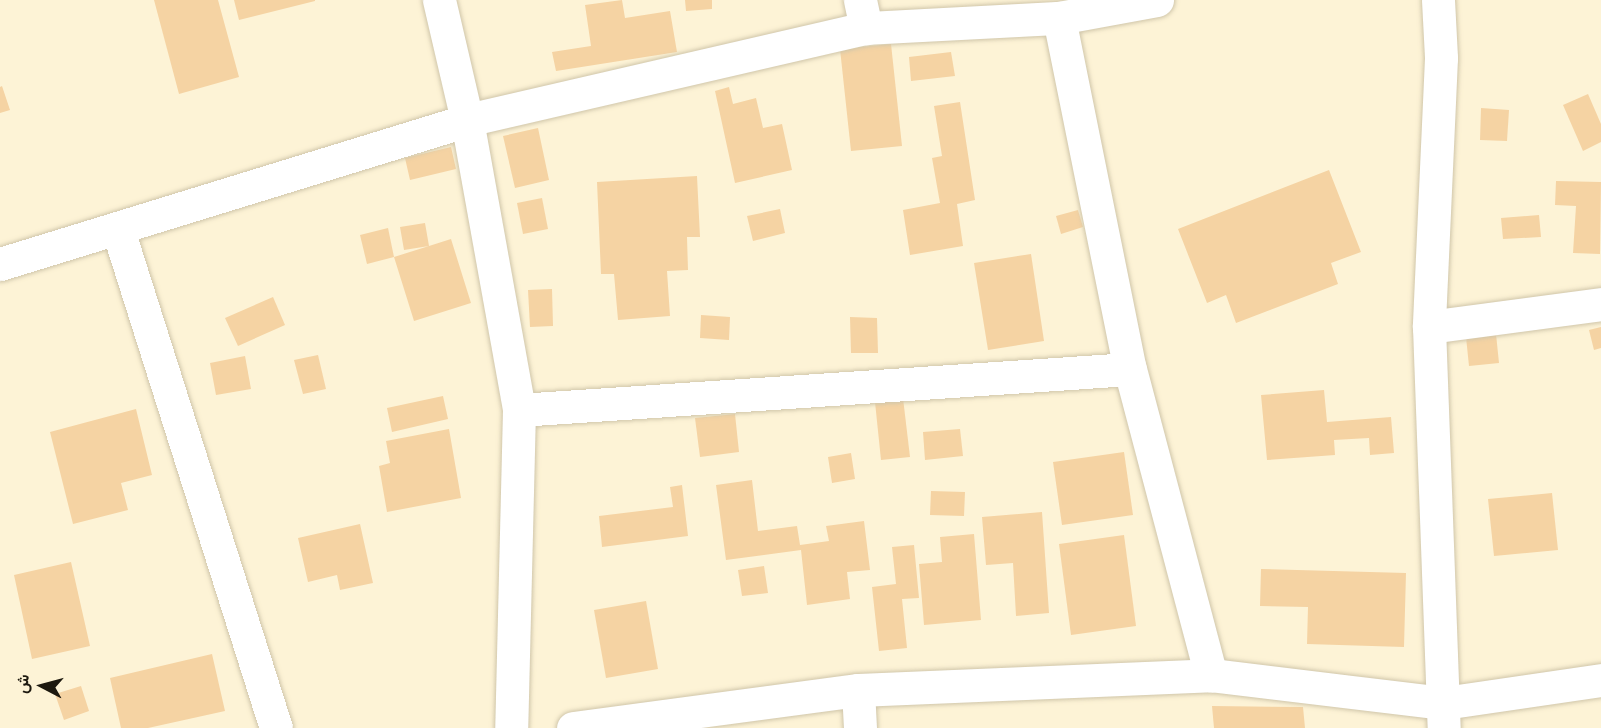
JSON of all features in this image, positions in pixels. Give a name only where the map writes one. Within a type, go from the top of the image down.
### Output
[{"type":"street","points":[[439,0],[467,120],[519,410],[511,728]]},
{"type":"street","points":[[0,264],[118,230],[467,120],[863,14],[1059,18],[1157,0]]},
{"type":"street","points":[[1438,0],[1441,58],[1429,327],[1444,716]]},
{"type":"street","points":[[1059,18],[1130,369],[1211,675]]},
{"type":"street","points":[[118,230],[276,728]]},
{"type":"street","points":[[1429,327],[1601,304]]},
{"type":"street","points":[[519,410],[1130,369]]},
{"type":"street","points":[[573,728],[858,690],[1211,675],[1444,716],[1601,680]]},
{"type":"street","points":[[858,690],[860,728]]},
{"type":"building","points":[[154,0],[218,0],[239,77],[179,94]]},
{"type":"building","points":[[234,0],[315,0],[315,1],[239,20]]},
{"type":"building","points":[[622,0],[625,18],[670,11],[677,52],[556,71],[552,52],[591,46],[585,5]]},
{"type":"building","points":[[685,0],[712,0],[712,9],[686,11]]},
{"type":"building","points":[[891,44],[902,146],[851,151],[840,49]]},
{"type":"building","points":[[951,52],[955,76],[911,81],[909,57]]},
{"type":"building","points":[[2,86],[10,110],[0,113],[0,87]]},
{"type":"building","points":[[729,87],[733,104],[756,98],[763,128],[782,124],[792,170],[735,183],[715,91]]},
{"type":"building","points":[[1588,94],[1601,124],[1601,142],[1583,151],[1563,105]]},
{"type":"building","points":[[960,102],[975,200],[957,204],[963,246],[910,255],[903,210],[940,203],[932,158],[942,156],[934,106]]},
{"type":"building","points":[[1481,108],[1509,110],[1507,141],[1480,140]]},
{"type":"building","points":[[538,128],[549,180],[515,188],[503,136]]},
{"type":"building","points":[[451,147],[456,169],[410,180],[405,158]]},
{"type":"building","points":[[1329,170],[1361,252],[1331,263],[1338,284],[1236,323],[1226,295],[1207,303],[1178,229]]},
{"type":"building","points":[[697,176],[700,237],[687,237],[688,270],[667,271],[670,316],[618,320],[614,274],[601,274],[597,182]]},
{"type":"building","points":[[1556,181],[1601,182],[1600,254],[1573,253],[1576,206],[1555,205]]},
{"type":"building","points":[[542,198],[548,229],[523,234],[517,203]]},
{"type":"building","points":[[780,209],[785,233],[753,241],[747,216]]},
{"type":"building","points":[[1078,210],[1083,227],[1061,234],[1056,216]]},
{"type":"building","points":[[1539,215],[1541,237],[1503,239],[1501,218]]},
{"type":"building","points":[[425,223],[429,246],[404,250],[400,227]]},
{"type":"building","points":[[388,228],[394,257],[367,264],[360,235]]},
{"type":"building","points":[[451,239],[471,303],[414,321],[394,257]]},
{"type":"building","points":[[1031,254],[1044,341],[988,350],[974,263]]},
{"type":"building","points":[[552,289],[553,326],[530,327],[528,290]]},
{"type":"building","points":[[273,297],[285,325],[238,346],[225,318]]},
{"type":"building","points":[[701,315],[730,317],[729,340],[700,338]]},
{"type":"building","points":[[850,317],[877,318],[878,353],[851,353]]},
{"type":"building","points":[[1601,327],[1601,348],[1594,350],[1589,330]]},
{"type":"building","points":[[1496,334],[1499,363],[1469,366],[1466,337]]},
{"type":"building","points":[[318,355],[326,389],[303,394],[294,360]]},
{"type":"building","points":[[245,356],[251,389],[216,395],[210,363]]},
{"type":"building","points":[[1324,390],[1327,422],[1391,417],[1394,453],[1370,455],[1369,438],[1334,440],[1335,455],[1267,460],[1261,395]]},
{"type":"building","points":[[443,396],[448,419],[392,432],[387,408]]},
{"type":"building","points":[[903,398],[910,457],[881,460],[875,402]]},
{"type":"building","points":[[136,409],[152,475],[121,483],[128,510],[73,524],[50,432]]},
{"type":"building","points":[[735,414],[739,452],[700,457],[695,418]]},
{"type":"building","points":[[449,429],[461,498],[387,512],[379,466],[390,463],[386,441]]},
{"type":"building","points":[[960,429],[963,456],[925,460],[923,432]]},
{"type":"building","points":[[1124,452],[1133,515],[1062,525],[1053,462]]},
{"type":"building","points":[[851,453],[855,479],[832,483],[828,457]]},
{"type":"building","points":[[752,480],[758,531],[797,526],[800,545],[829,541],[826,526],[864,521],[870,570],[847,572],[850,599],[807,605],[801,550],[726,560],[716,485]]},
{"type":"building","points":[[682,485],[688,536],[602,547],[599,516],[673,507],[670,487]]},
{"type":"building","points":[[931,491],[965,492],[964,516],[930,515]]},
{"type":"building","points":[[1552,493],[1558,550],[1494,556],[1488,499]]},
{"type":"building","points":[[1042,512],[1049,613],[1016,616],[1013,563],[986,565],[982,517]]},
{"type":"building","points":[[360,524],[373,583],[340,590],[337,575],[308,582],[298,538]]},
{"type":"building","points":[[974,534],[981,620],[924,625],[919,564],[942,562],[940,537]]},
{"type":"building","points":[[1124,535],[1136,626],[1071,635],[1059,544]]},
{"type":"building","points":[[914,545],[919,598],[902,599],[907,648],[879,651],[872,587],[896,584],[892,547]]},
{"type":"building","points":[[71,562],[90,646],[32,659],[14,575]]},
{"type":"building","points":[[764,566],[768,593],[742,596],[738,570]]},
{"type":"building","points":[[1261,569],[1406,573],[1404,647],[1307,644],[1308,607],[1260,606]]},
{"type":"building","points":[[646,601],[658,669],[606,678],[594,610]]},
{"type":"building","points":[[212,654],[225,711],[148,728],[121,728],[110,678]]},
{"type":"building","points":[[81,686],[89,711],[64,720],[55,694]]},
{"type":"building","points":[[1212,706],[1303,707],[1305,728],[1214,728]]}]
